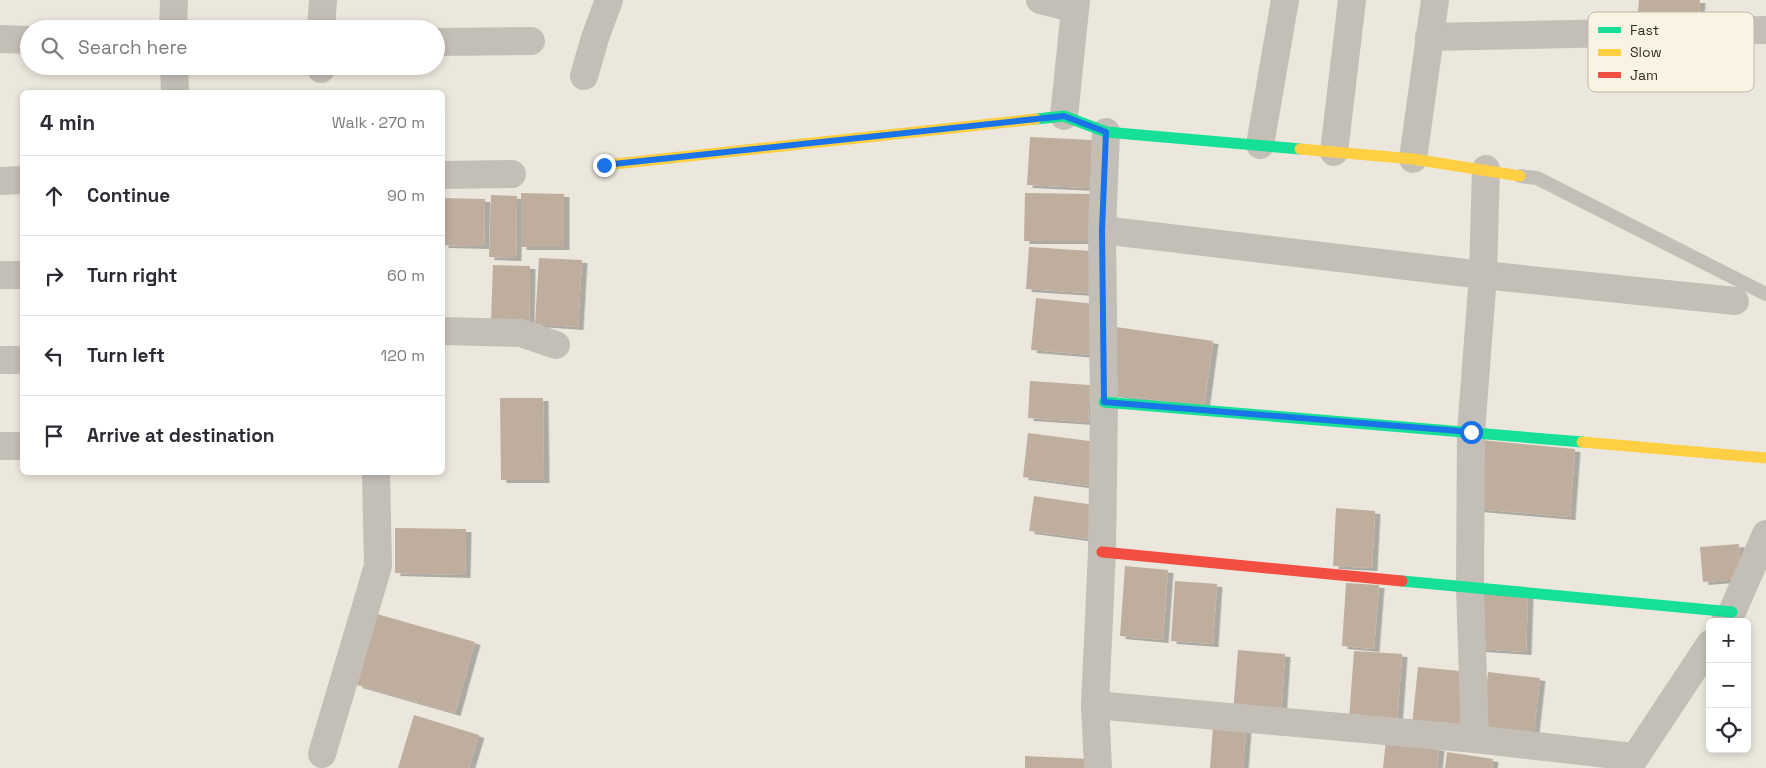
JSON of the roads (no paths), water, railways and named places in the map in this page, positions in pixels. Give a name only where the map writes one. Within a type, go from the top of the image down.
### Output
[{"type":"street","points":[[174,0],[174,20]]},
{"type":"street","points":[[322,20],[323,0]]},
{"type":"street","points":[[584,76],[609,0]]},
{"type":"street","points":[[1040,0],[1076,4],[1064,116]]},
{"type":"street","points":[[1260,145],[1285,0]]},
{"type":"street","points":[[1334,152],[1352,0]]},
{"type":"street","points":[[1413,158],[1435,0]]},
{"type":"street","points":[[1429,37],[1588,34]]},
{"type":"street","points":[[0,40],[20,40]]},
{"type":"street","points":[[445,42],[531,41]]},
{"type":"street","points":[[174,75],[175,90]]},
{"type":"street","points":[[604,165],[1064,116],[1106,132],[1413,158],[1520,176]]},
{"type":"street","points":[[1098,768],[1095,705],[1102,552],[1104,402],[1102,230],[1106,132]]},
{"type":"street","points":[[1475,739],[1470,587],[1471,432],[1483,275],[1486,169]]},
{"type":"street","points":[[445,175],[512,174]]},
{"type":"street","points":[[0,180],[20,180]]},
{"type":"street","points":[[1102,230],[1483,275],[1735,301]]},
{"type":"street","points":[[0,275],[20,275]]},
{"type":"street","points":[[445,331],[521,333],[556,345]]},
{"type":"street","points":[[0,360],[20,360]]},
{"type":"street","points":[[1104,402],[1766,458]]},
{"type":"street","points":[[322,754],[378,566],[376,475]]},
{"type":"street","points":[[1102,552],[1470,587],[1728,617],[1766,534]]},
{"type":"street","points":[[1095,705],[1475,739],[1630,763],[1706,650]]},
{"type":"lane","points":[[1520,176],[1537,178],[1766,294]]}]
